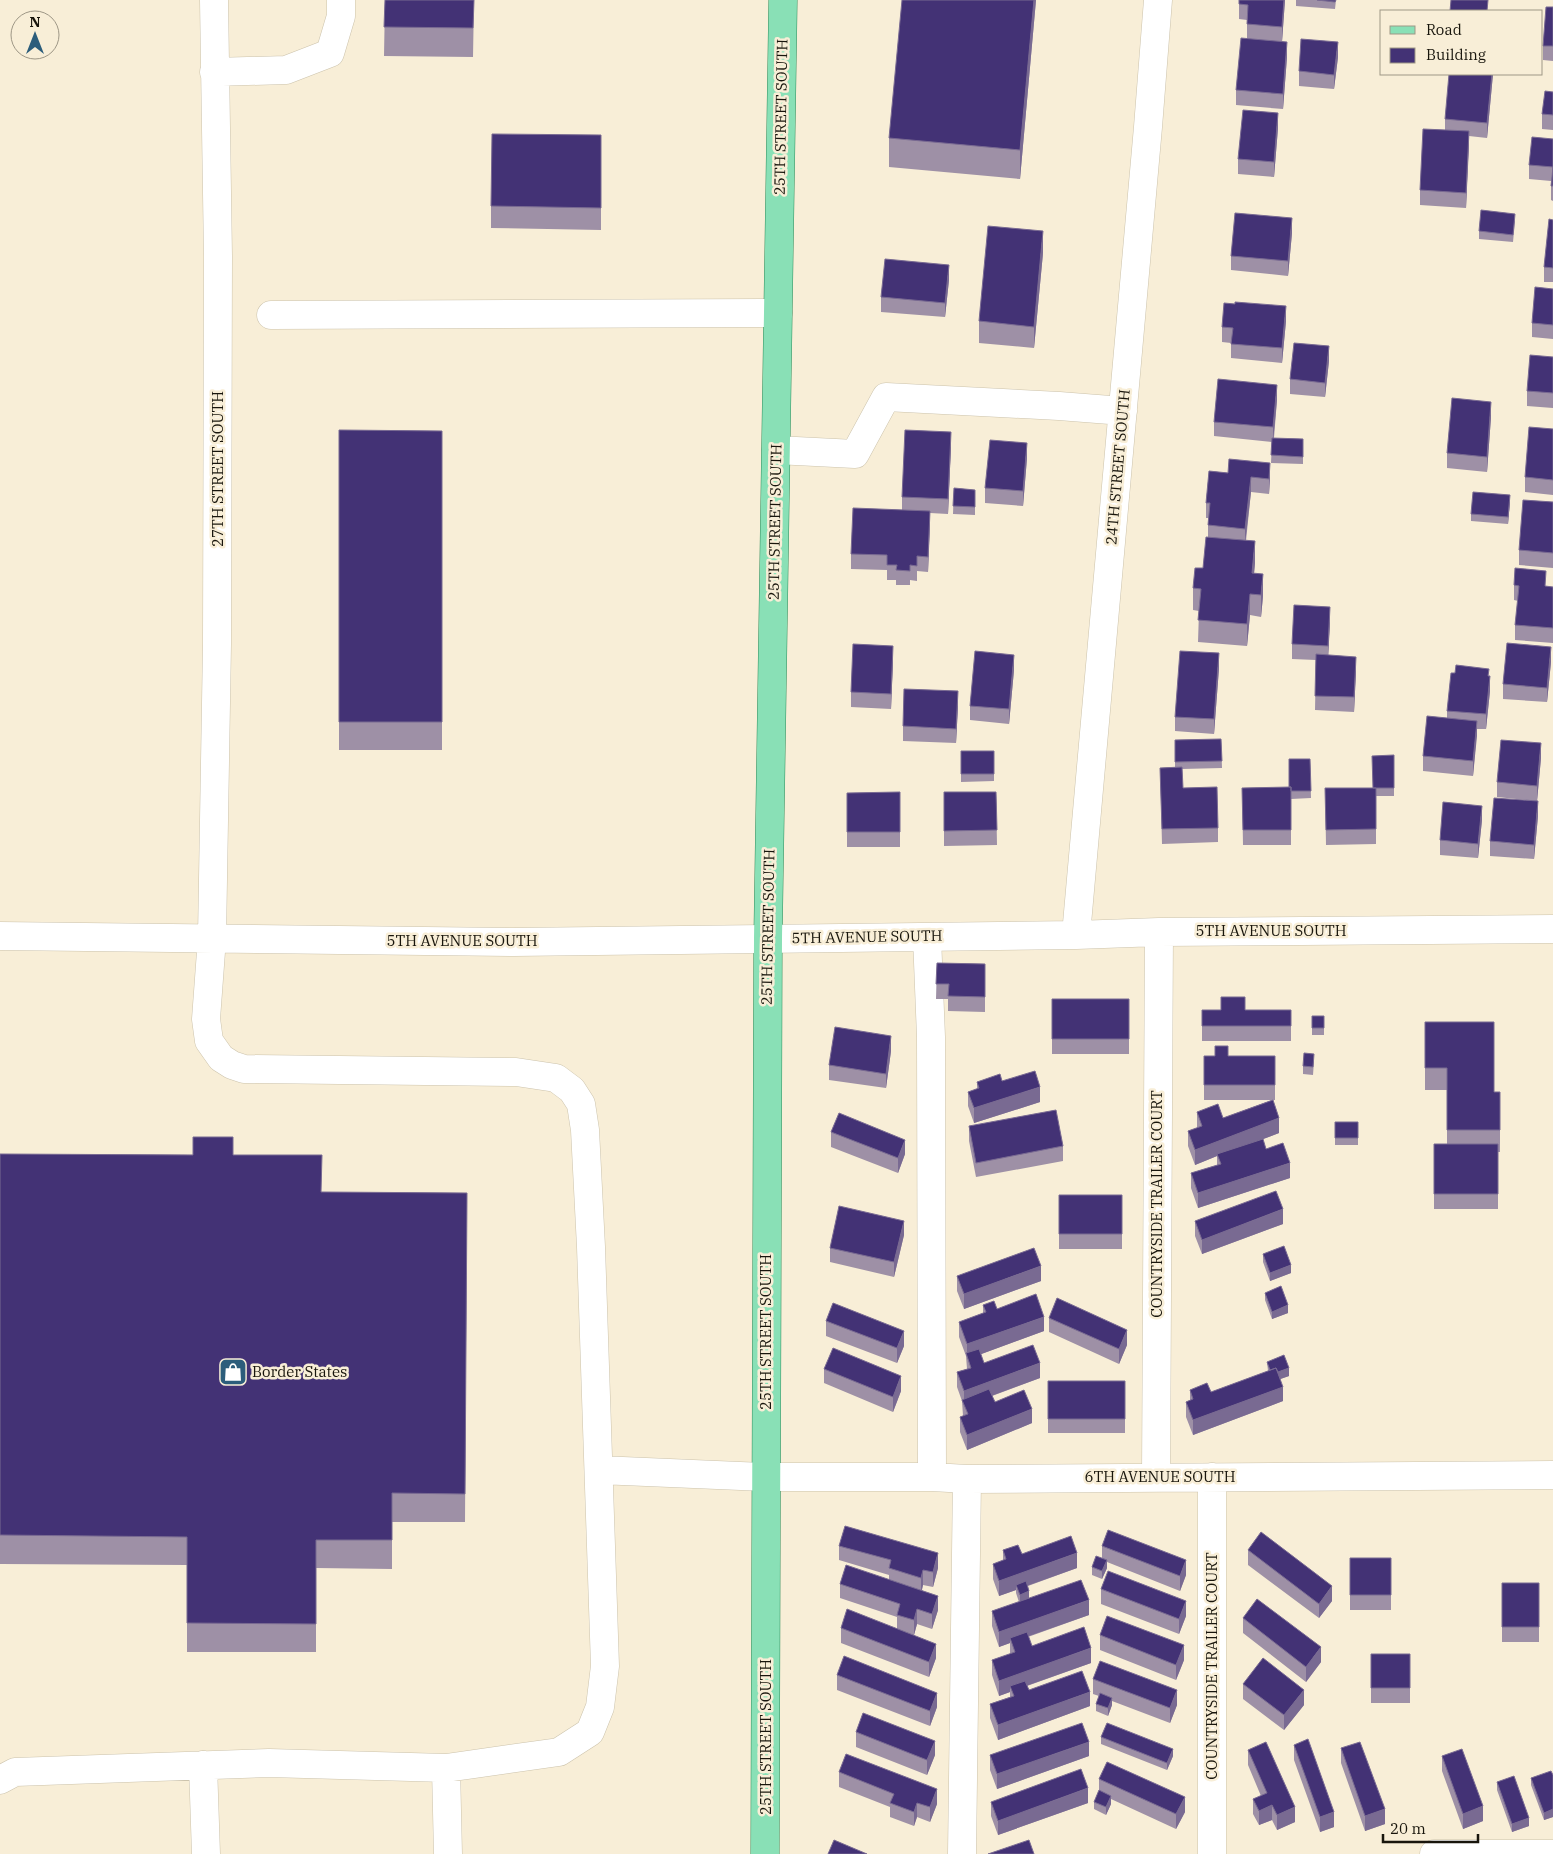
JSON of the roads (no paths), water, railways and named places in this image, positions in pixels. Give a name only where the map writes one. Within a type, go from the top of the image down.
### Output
[{"type":"main road","name":"25TH STREET SOUTH","points":[[765,1854],[768,938],[783,0]]},
{"type":"street","name":"27TH STREET SOUTH","points":[[2,1775],[15,1772],[269,1763],[446,1768],[559,1752],[590,1732],[600,1707],[605,1666],[591,1247],[585,1130],[581,1104],[572,1090],[556,1078],[516,1072],[244,1069],[232,1065],[221,1058],[209,1041],[206,1020],[212,938],[218,634],[218,256],[214,0]]},
{"type":"street","points":[[214,72],[286,70],[330,53],[341,16],[341,0]]},
{"type":"street","name":"24TH STREET SOUTH","points":[[1076,935],[1158,0]]},
{"type":"street","points":[[271,315],[778,313]]},
{"type":"street","points":[[776,450],[855,454],[886,397],[1123,411]]},
{"type":"street","name":"5TH AVENUE SOUTH","points":[[0,936],[514,942],[1076,935],[1159,932],[1553,929]]},
{"type":"street","name":"COUNTRYSIDE TRAILER COURT","points":[[1156,1477],[1159,932]]},
{"type":"street","points":[[927,937],[931,1037],[932,1477]]},
{"type":"street","name":"6TH AVENUE SOUTH","points":[[598,1470],[766,1477],[932,1477],[967,1479],[1553,1475]]},
{"type":"street","name":"COUNTRYSIDE TRAILER COURT","points":[[1212,1477],[1212,1854]]},
{"type":"street","points":[[962,1854],[967,1479]]},
{"type":"street","points":[[203,1765],[206,1854]]},
{"type":"street","points":[[446,1768],[448,1854]]},
{"type":"street","points":[[1434,1854],[1553,1854]]},
{"type":"place","name":"Border States","points":[[233,1372]]}]
